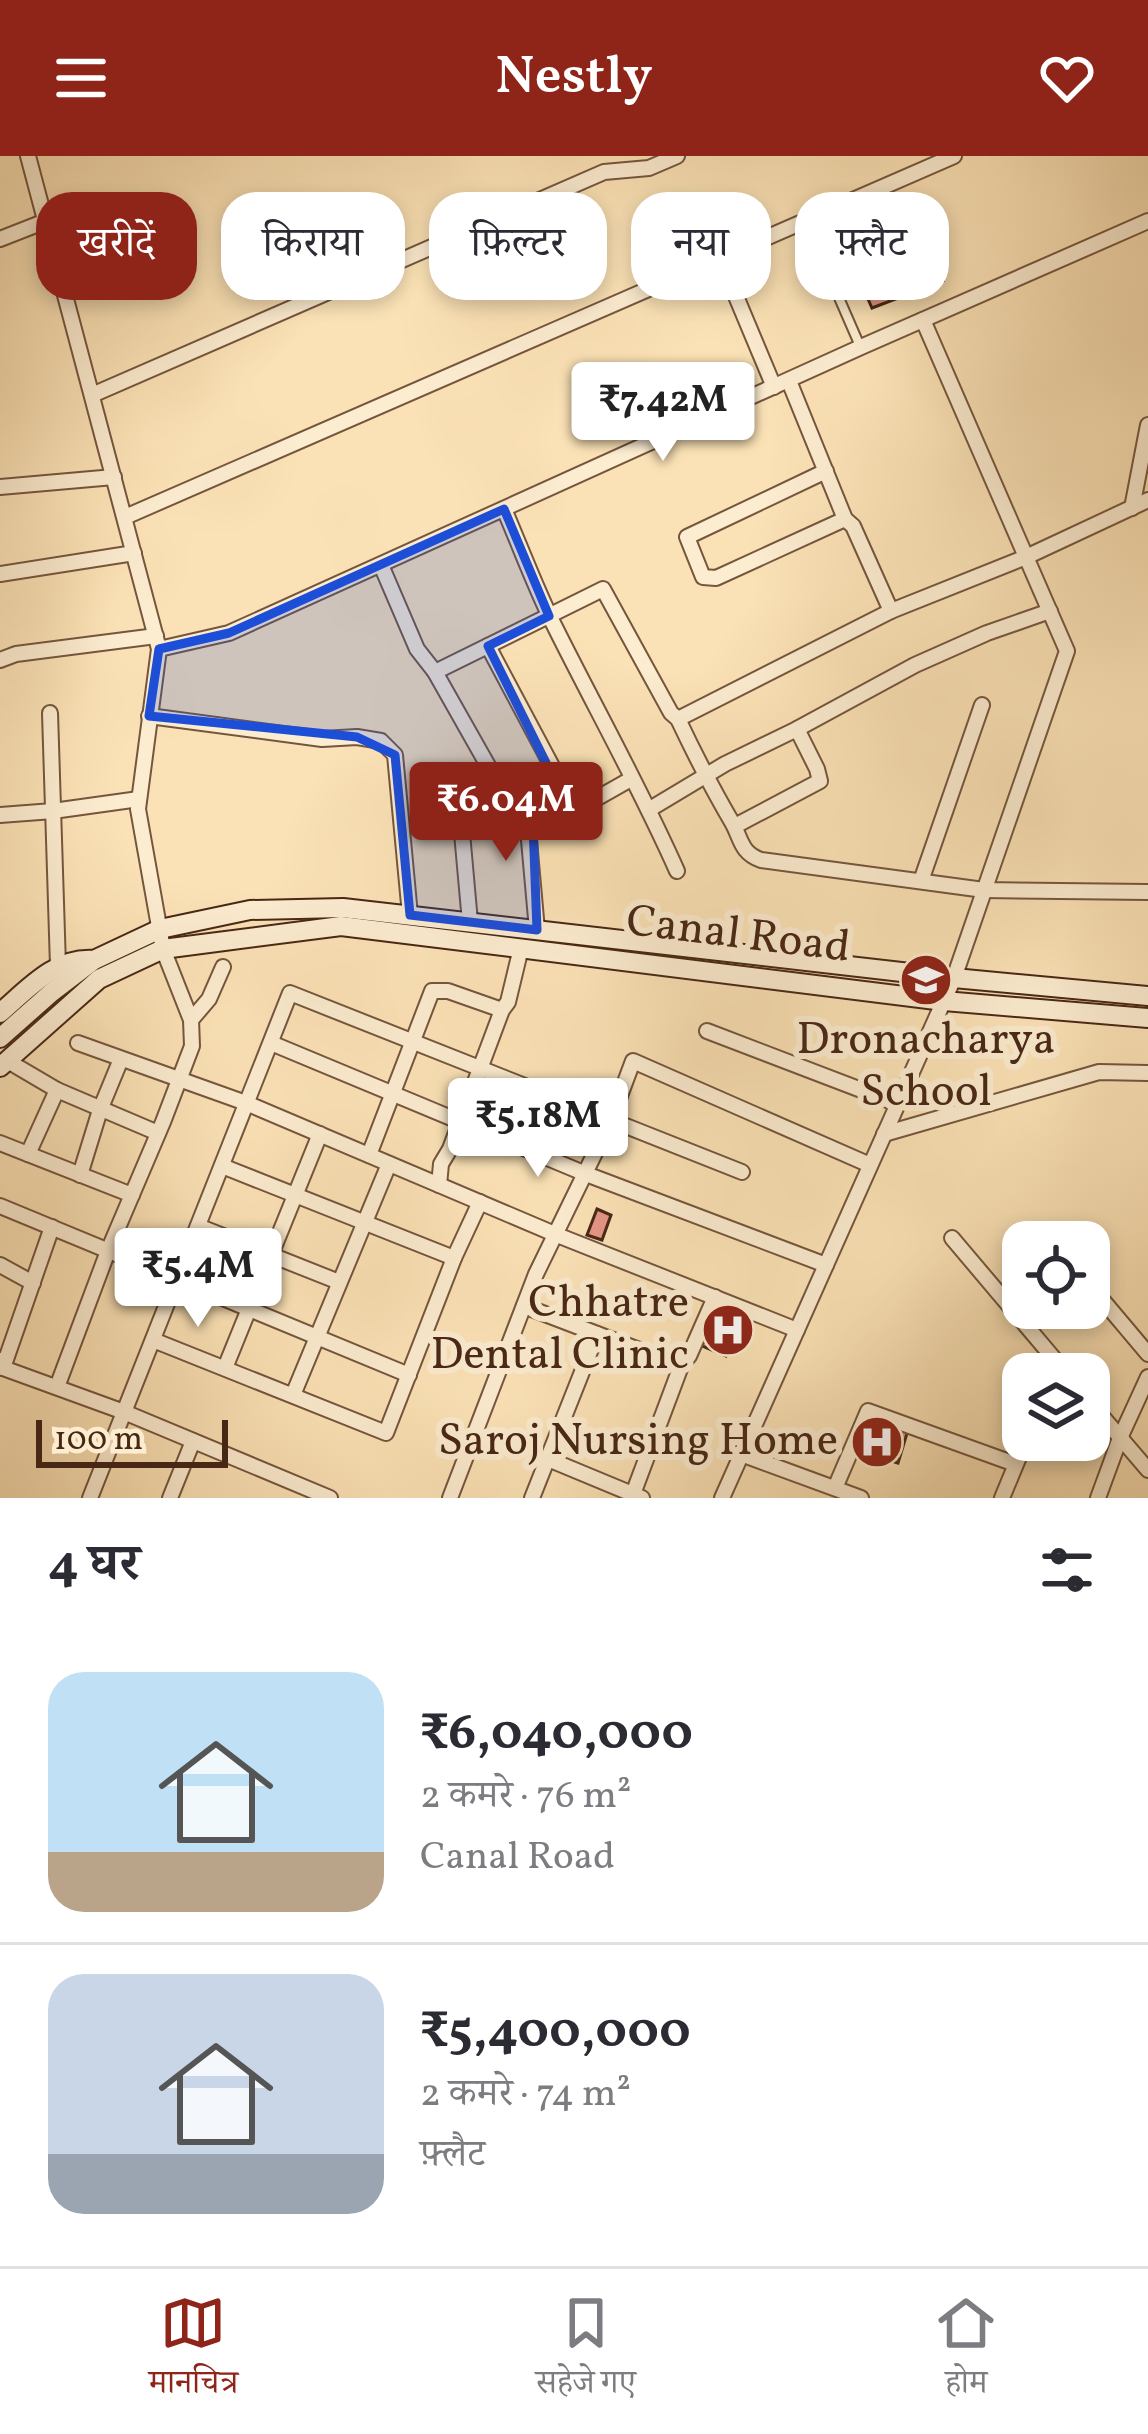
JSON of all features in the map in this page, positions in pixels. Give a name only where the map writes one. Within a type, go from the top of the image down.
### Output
[{"type":"main road","name":"Canal Road","points":[[0,1039],[94,960],[250,910],[343,908],[1148,996]]},
{"type":"main road","name":"Canal Road","points":[[3,1063],[99,979],[161,939],[341,926],[944,1001],[1148,1018]]},
{"type":"main road","points":[[0,1013],[58,966],[94,960]]},
{"type":"street","points":[[28,156],[38,192]]},
{"type":"street","points":[[92,395],[604,172],[649,168],[677,156]]},
{"type":"street","points":[[871,192],[954,156]]},
{"type":"street","points":[[0,660],[16,654],[229,633],[1148,221]]},
{"type":"street","points":[[0,239],[36,225]]},
{"type":"street","points":[[124,517],[631,297]]},
{"type":"street","points":[[57,1387],[191,1046],[191,1020],[161,939],[138,808],[158,642],[67,300]]},
{"type":"street","points":[[741,300],[891,611]]},
{"type":"street","points":[[722,1498],[954,978],[1067,651],[923,320]]},
{"type":"street","points":[[1132,508],[1148,425]]},
{"type":"street","points":[[826,471],[686,537],[703,577],[716,578],[845,519]]},
{"type":"street","points":[[0,487],[114,477]]},
{"type":"street","points":[[678,719],[891,611],[1026,557],[1148,500]]},
{"type":"street","points":[[504,509],[550,616],[650,808],[676,871]]},
{"type":"street","points":[[0,574],[134,553]]},
{"type":"street","points":[[381,565],[417,649],[500,787],[532,798],[585,805],[632,779]]},
{"type":"street","points":[[435,672],[603,589],[750,856],[984,890],[1148,892]]},
{"type":"street","points":[[650,808],[915,665],[1050,611]]},
{"type":"street","points":[[488,646],[563,787],[565,801]]},
{"type":"street","points":[[921,880],[982,705]]},
{"type":"street","points":[[50,713],[58,966]]},
{"type":"street","points":[[148,716],[322,740],[357,736],[382,740],[395,755],[410,915]]},
{"type":"street","points":[[735,826],[820,781],[797,729]]},
{"type":"street","points":[[532,798],[527,830],[537,930]]},
{"type":"street","points":[[0,814],[139,799]]},
{"type":"street","points":[[462,833],[470,922]]},
{"type":"street","points":[[439,1185],[441,1164],[508,1002],[521,948]]},
{"type":"street","points":[[191,1020],[209,999],[224,967]]},
{"type":"street","points":[[369,1155],[428,999],[436,989],[502,1010]]},
{"type":"street","points":[[90,1498],[290,993],[742,1172]]},
{"type":"street","points":[[707,1031],[898,1104]]},
{"type":"street","points":[[78,1043],[247,1103],[797,1330]]},
{"type":"street","points":[[271,1043],[586,1174],[826,1265]]},
{"type":"street","points":[[80,1175],[121,1059]]},
{"type":"street","points":[[450,1498],[536,1274],[611,1120],[633,1061],[870,1165]]},
{"type":"street","points":[[3,1063],[158,1133]]},
{"type":"street","points":[[884,1134],[1099,1072],[1148,1073]]},
{"type":"street","points":[[28,1154],[57,1090]]},
{"type":"street","points":[[225,1368],[320,1134]]},
{"type":"street","points":[[0,1143],[131,1196]]},
{"type":"street","points":[[292,1395],[389,1164]]},
{"type":"street","points":[[222,1166],[454,1258]]},
{"type":"street","points":[[153,1340],[386,1433],[480,1202]]},
{"type":"street","points":[[0,1206],[409,1375]]},
{"type":"street","points":[[198,1226],[339,1282]]},
{"type":"street","points":[[52,1227],[2,1364],[330,1498]]},
{"type":"street","points":[[952,1238],[1046,1353]]},
{"type":"street","points":[[0,1265],[33,1282]]},
{"type":"street","points":[[548,1459],[637,1496],[681,1366],[715,1297]]},
{"type":"street","points":[[524,1306],[681,1366]]},
{"type":"street","points":[[1110,1309],[1148,1354]]},
{"type":"street","points":[[532,1498],[597,1334]]},
{"type":"street","points":[[1098,1498],[1148,1377]]},
{"type":"street","points":[[835,1488],[868,1411],[1015,1464]]},
{"type":"street","points":[[1110,1426],[1148,1471]]},
{"type":"street","points":[[170,1498],[194,1441]]},
{"type":"street","points":[[741,1454],[861,1498]]},
{"type":"street","points":[[1002,1498],[1016,1461]]},
{"type":"lane","points":[[841,300],[861,347]]},
{"type":"highlighted area","points":[[504,509],[549,616],[488,646],[565,801],[532,798],[537,930],[410,915],[395,755],[357,737],[149,716],[159,649],[229,633]]},
{"type":"building","points":[[868,300],[893,300],[872,308]]},
{"type":"building","points":[[597,1209],[611,1215],[602,1240],[587,1235]]},
{"type":"building","points":[[716,1310],[740,1320],[726,1356],[702,1346]]},
{"type":"building","points":[[869,1418],[908,1430],[898,1463],[859,1451]]},
{"type":"place","name":"Dronacharya School","points":[[926,980]]},
{"type":"place","name":"Chhatre Dental Clinic","points":[[728,1330]]},
{"type":"place","name":"Saroj Nursing Home","points":[[877,1442]]}]
